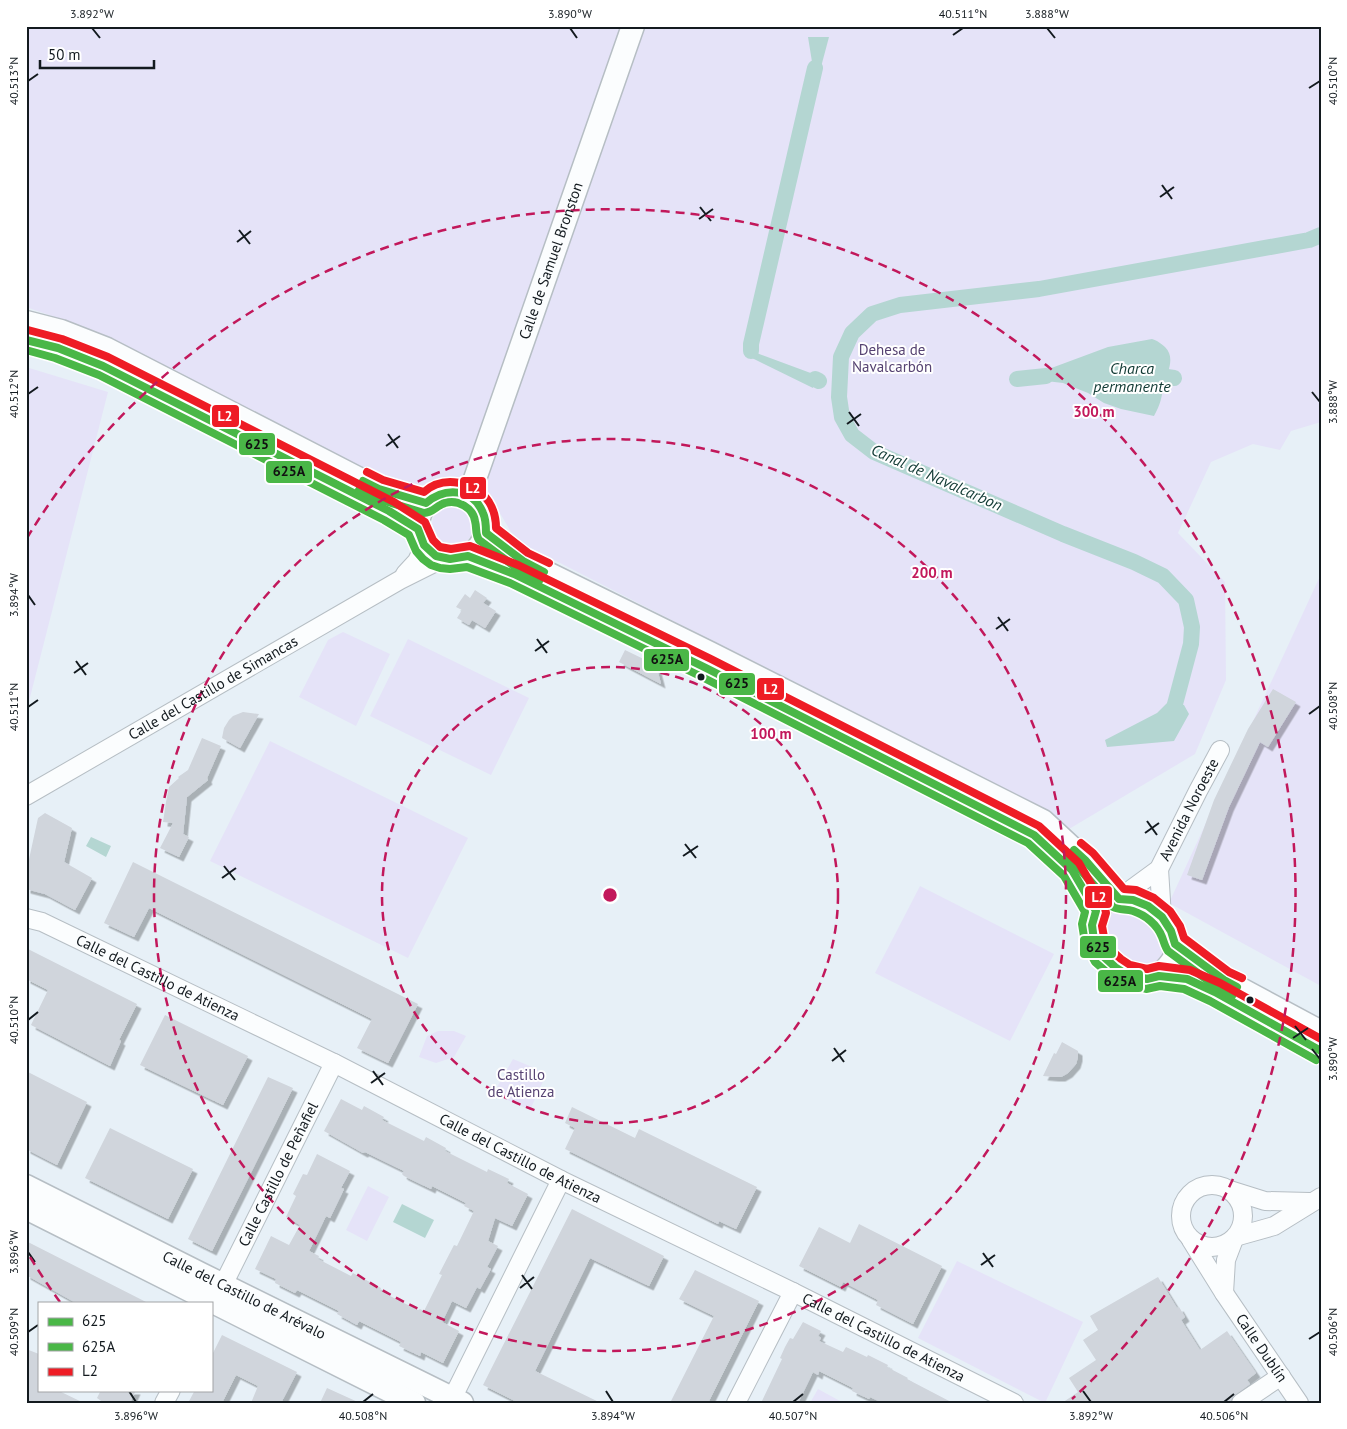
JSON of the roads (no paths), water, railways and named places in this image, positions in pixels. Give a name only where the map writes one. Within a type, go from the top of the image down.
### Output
[{"type":"street","name":"Calle de Samuel Bronston","points":[[469,496],[633,26]]},
{"type":"street","points":[[26,322],[61,331],[107,349],[379,489],[426,503]]},
{"type":"street","points":[[26,340],[58,348],[104,366],[389,511],[428,544],[450,560],[468,556],[479,546],[486,533],[484,511],[469,496],[458,492],[446,492],[435,496],[426,503],[418,519],[428,544]]},
{"type":"street","points":[[486,533],[522,561],[710,653],[1043,821],[1085,860],[1120,899]]},
{"type":"street","name":"Calle del Castillo de Simancas","points":[[26,796],[400,580],[417,562],[428,544]]},
{"type":"street","points":[[468,556],[514,574],[706,668],[1034,835],[1072,870],[1096,911]]},
{"type":"street","name":"Avenida Noroeste","points":[[1120,899],[1159,869],[1220,750]]},
{"type":"street","name":"Avenida Noroeste","points":[[1159,869],[1162,917]]},
{"type":"street","points":[[1159,976],[1170,965],[1175,956],[1175,944],[1171,931],[1162,917],[1148,906],[1133,900],[1120,899],[1108,901],[1096,911],[1092,926],[1094,940],[1103,956],[1115,967],[1126,974],[1146,979],[1159,976],[1187,979],[1215,992],[1321,1051]]},
{"type":"street","name":"Calle del Castillo de Atienza","points":[[26,918],[42,922],[334,1063],[561,1180],[792,1292],[1014,1403]]},
{"type":"street","points":[[1175,944],[1224,980],[1321,1032]]},
{"type":"street","name":"Calle Castillo de Peñafiel","points":[[216,1299],[334,1063]]},
{"type":"street","points":[[455,1401],[561,1180]]},
{"type":"street","points":[[1218,1185],[1265,1201],[1315,1200],[1274,1226],[1235,1238],[1221,1247],[1206,1246],[1191,1240],[1182,1225],[1181,1208],[1190,1193],[1203,1186],[1218,1185]]},
{"type":"street","name":"Calle del Castillo de Arévalo","points":[[26,1186],[216,1299],[455,1401]]},
{"type":"street","points":[[1224,1293],[1226,1260],[1242,1227],[1244,1212],[1239,1200],[1230,1190]]},
{"type":"street","name":"Calle del Castillo de Arévalo","points":[[26,1208],[216,1299],[414,1403]]},
{"type":"street","name":"Calle Dublín","points":[[1191,1240],[1224,1293],[1299,1403]]},
{"type":"street","points":[[736,1403],[792,1292]]},
{"type":"street","points":[[1241,1403],[1281,1376]]},
{"type":"water","points":[[808,37],[829,37],[821,67],[813,68]]},
{"type":"water","name":"Charca permanente","points":[[1152,339],[1165,347],[1170,356],[1169,371],[1154,416],[1121,409],[1063,383],[1046,381],[1046,370],[1108,347]]},
{"type":"water","points":[[751,351],[816,375],[813,388],[750,357]]},
{"type":"water","points":[[1168,702],[1184,705],[1189,714],[1174,741],[1107,747],[1105,740],[1157,713]]},
{"type":"water","points":[[91,837],[111,846],[106,857],[86,846]]},
{"type":"water","points":[[402,1204],[434,1220],[425,1238],[393,1222]]},
{"type":"waterway","points":[[751,351],[751,344],[815,68]]},
{"type":"waterway","name":"Canal de Navalcarbon","points":[[1175,704],[1191,644],[1192,627],[1186,600],[1163,576],[874,452],[852,435],[842,417],[839,397],[841,357],[852,333],[872,314],[900,305],[1039,289],[1309,240],[1321,235]]},
{"type":"waterway","points":[[1017,379],[1046,376]]},
{"type":"waterway","points":[[1167,377],[1174,378]]},
{"type":"waterway","points":[[815,379],[819,381]]},
{"type":"park label","name":"Dehesa de Navalcarbón","points":[[892,358]]},
{"type":"park label","name":"Castillo de Atienza","points":[[521,1084]]}]
